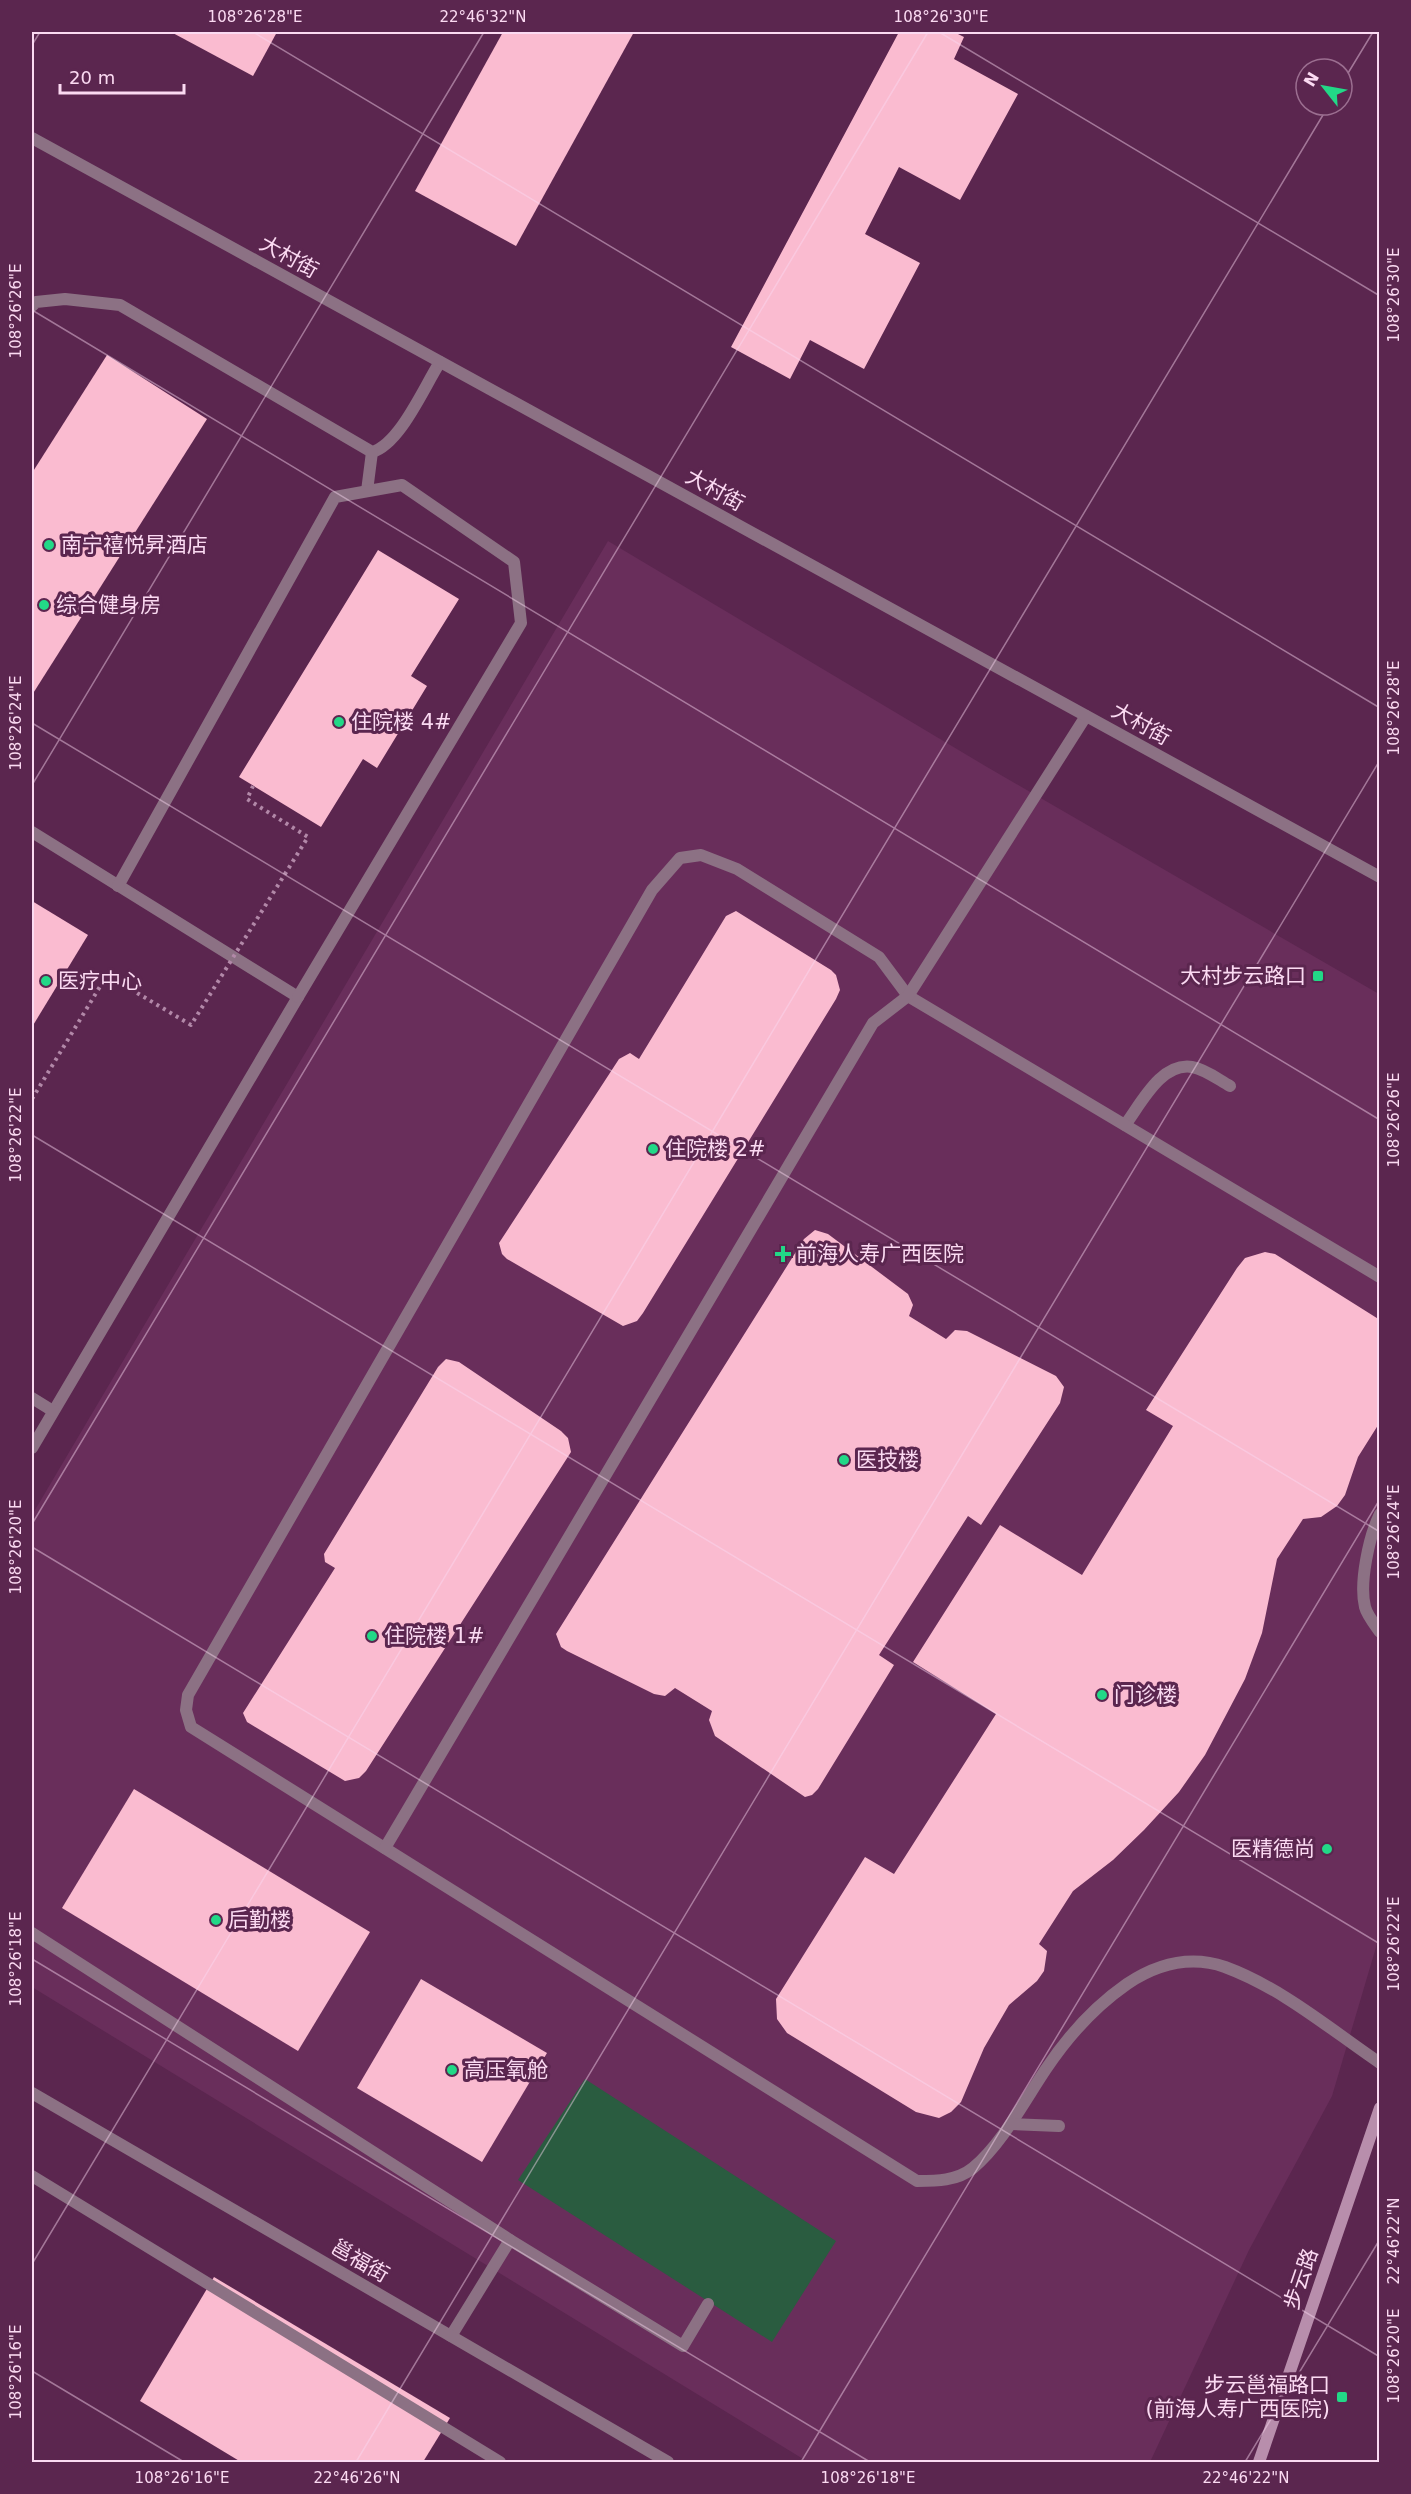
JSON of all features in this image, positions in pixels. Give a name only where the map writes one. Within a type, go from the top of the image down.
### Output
[{"type":"street","name":"大村街","points":[[32,138],[1380,877]]},
{"type":"street","points":[[32,306],[36,302],[65,299],[120,306],[372,452],[384,448],[396,434],[440,362]]},
{"type":"street","points":[[367,491],[372,452]]},
{"type":"street","points":[[32,1448],[520,622],[514,562],[402,484],[335,497],[118,886]]},
{"type":"street","points":[[385,1848],[873,1023],[908,996],[1086,716]]},
{"type":"street","points":[[32,832],[298,997]]},
{"type":"street","points":[[1380,1277],[908,996],[879,957],[736,869],[701,855],[680,858],[652,890],[188,1695],[186,1710],[191,1727],[917,2181],[943,2181],[972,2168],[1011,2124],[1047,2067],[1082,2021],[1111,1996],[1148,1970],[1181,1960],[1223,1966],[1267,1984],[1380,2063]]},
{"type":"street","points":[[1125,1125],[1158,1080],[1176,1068],[1192,1067],[1230,1086]]},
{"type":"street","points":[[32,1398],[53,1411]]},
{"type":"street","points":[[1380,1514],[1372,1529],[1365,1571],[1365,1608],[1380,1632]]},
{"type":"street","points":[[32,1933],[510,2240],[683,2346],[708,2304]]},
{"type":"street","name":"邕福街","points":[[32,2092],[668,2463]]},
{"type":"street","name":"步云路","points":[[1259,2463],[1380,2108]]},
{"type":"street","points":[[1011,2124],[1059,2126]]},
{"type":"street","points":[[32,2176],[500,2463]]},
{"type":"street","points":[[451,2336],[510,2240]]},
{"type":"path","points":[[32,1098],[107,975],[191,1024],[308,837],[247,799],[254,786]]},
{"type":"shaded area","name":"前海人寿广西医院","points":[[608,541],[987,767],[1379,994],[1379,1937],[1332,2096],[1249,2250],[1150,2462],[808,2462],[32,1987],[32,1515]]},
{"type":"green space","points":[[585,2079],[836,2241],[772,2342],[518,2180]]},
{"type":"building","points":[[171,32],[277,32],[253,76]]},
{"type":"building","points":[[503,32],[634,32],[516,246],[415,191]]},
{"type":"building","points":[[899,32],[954,32],[964,37],[954,59],[1018,94],[960,200],[899,167],[865,234],[920,263],[864,369],[810,340],[790,379],[731,347]]},
{"type":"building","points":[[107,355],[207,419],[32,695],[32,473]]},
{"type":"building","name":"住院楼 4#","points":[[378,550],[459,599],[411,676],[427,686],[377,768],[363,759],[321,827],[239,777]]},
{"type":"building","name":"医疗中心","points":[[32,901],[88,935],[32,1027]]},
{"type":"building","name":"住院楼 2#","points":[[736,911],[831,970],[836,975],[840,990],[643,1313],[637,1321],[623,1326],[507,1259],[502,1254],[499,1243],[619,1059],[630,1053],[639,1059],[726,916]]},
{"type":"building","name":"医技楼","points":[[815,1230],[828,1234],[908,1294],[913,1305],[909,1316],[946,1339],[955,1330],[967,1331],[1056,1376],[1064,1387],[1060,1403],[981,1525],[968,1516],[879,1655],[894,1665],[818,1789],[812,1795],[805,1797],[715,1736],[709,1720],[712,1711],[675,1688],[665,1696],[654,1694],[567,1651],[561,1647],[556,1634],[804,1239]]},
{"type":"building","name":"门诊楼","points":[[1265,1252],[1275,1254],[1380,1320],[1380,1422],[1358,1457],[1345,1495],[1337,1506],[1321,1517],[1303,1519],[1277,1559],[1262,1633],[1245,1679],[1205,1755],[1179,1792],[1144,1830],[1113,1860],[1073,1891],[1039,1944],[1047,1951],[1044,1971],[1037,1981],[1009,2005],[984,2048],[961,2102],[951,2112],[939,2118],[916,2112],[787,2033],[777,2019],[776,1999],[865,1857],[894,1874],[996,1714],[913,1662],[1000,1525],[1082,1575],[1173,1426],[1146,1410],[1237,1268],[1245,1258]]},
{"type":"building","name":"住院楼 1#","points":[[446,1359],[459,1362],[561,1431],[568,1438],[571,1452],[366,1771],[359,1778],[345,1781],[247,1722],[243,1713],[335,1568],[325,1562],[324,1554],[438,1367]]},
{"type":"building","name":"后勤楼","points":[[134,1789],[370,1932],[298,2051],[62,1908]]},
{"type":"building","name":"高压氧舱","points":[[421,1979],[547,2053],[482,2162],[357,2088]]},
{"type":"building","points":[[214,2277],[450,2418],[423,2462],[241,2462],[140,2401]]},
{"type":"place","name":"南宁禧悦昇酒店","points":[[49,545]]},
{"type":"place","name":"综合健身房","points":[[44,605]]},
{"type":"place","name":"住院楼 4#","points":[[339,722]]},
{"type":"place","name":"大村步云路口","points":[[1318,976]]},
{"type":"place","name":"医疗中心","points":[[46,981]]},
{"type":"place","name":"住院楼 2#","points":[[653,1149]]},
{"type":"place","name":"前海人寿广西医院","points":[[783,1254]]},
{"type":"place","name":"医技楼","points":[[844,1460]]},
{"type":"place","name":"住院楼 1#","points":[[372,1636]]},
{"type":"place","name":"门诊楼","points":[[1102,1695]]},
{"type":"place","name":"医精德尚","points":[[1327,1849]]},
{"type":"place","name":"后勤楼","points":[[216,1920]]},
{"type":"place","name":"高压氧舱","points":[[452,2070]]},
{"type":"place","name":"步云邕福路口 (前海人寿广西医院)","points":[[1342,2397]]}]
